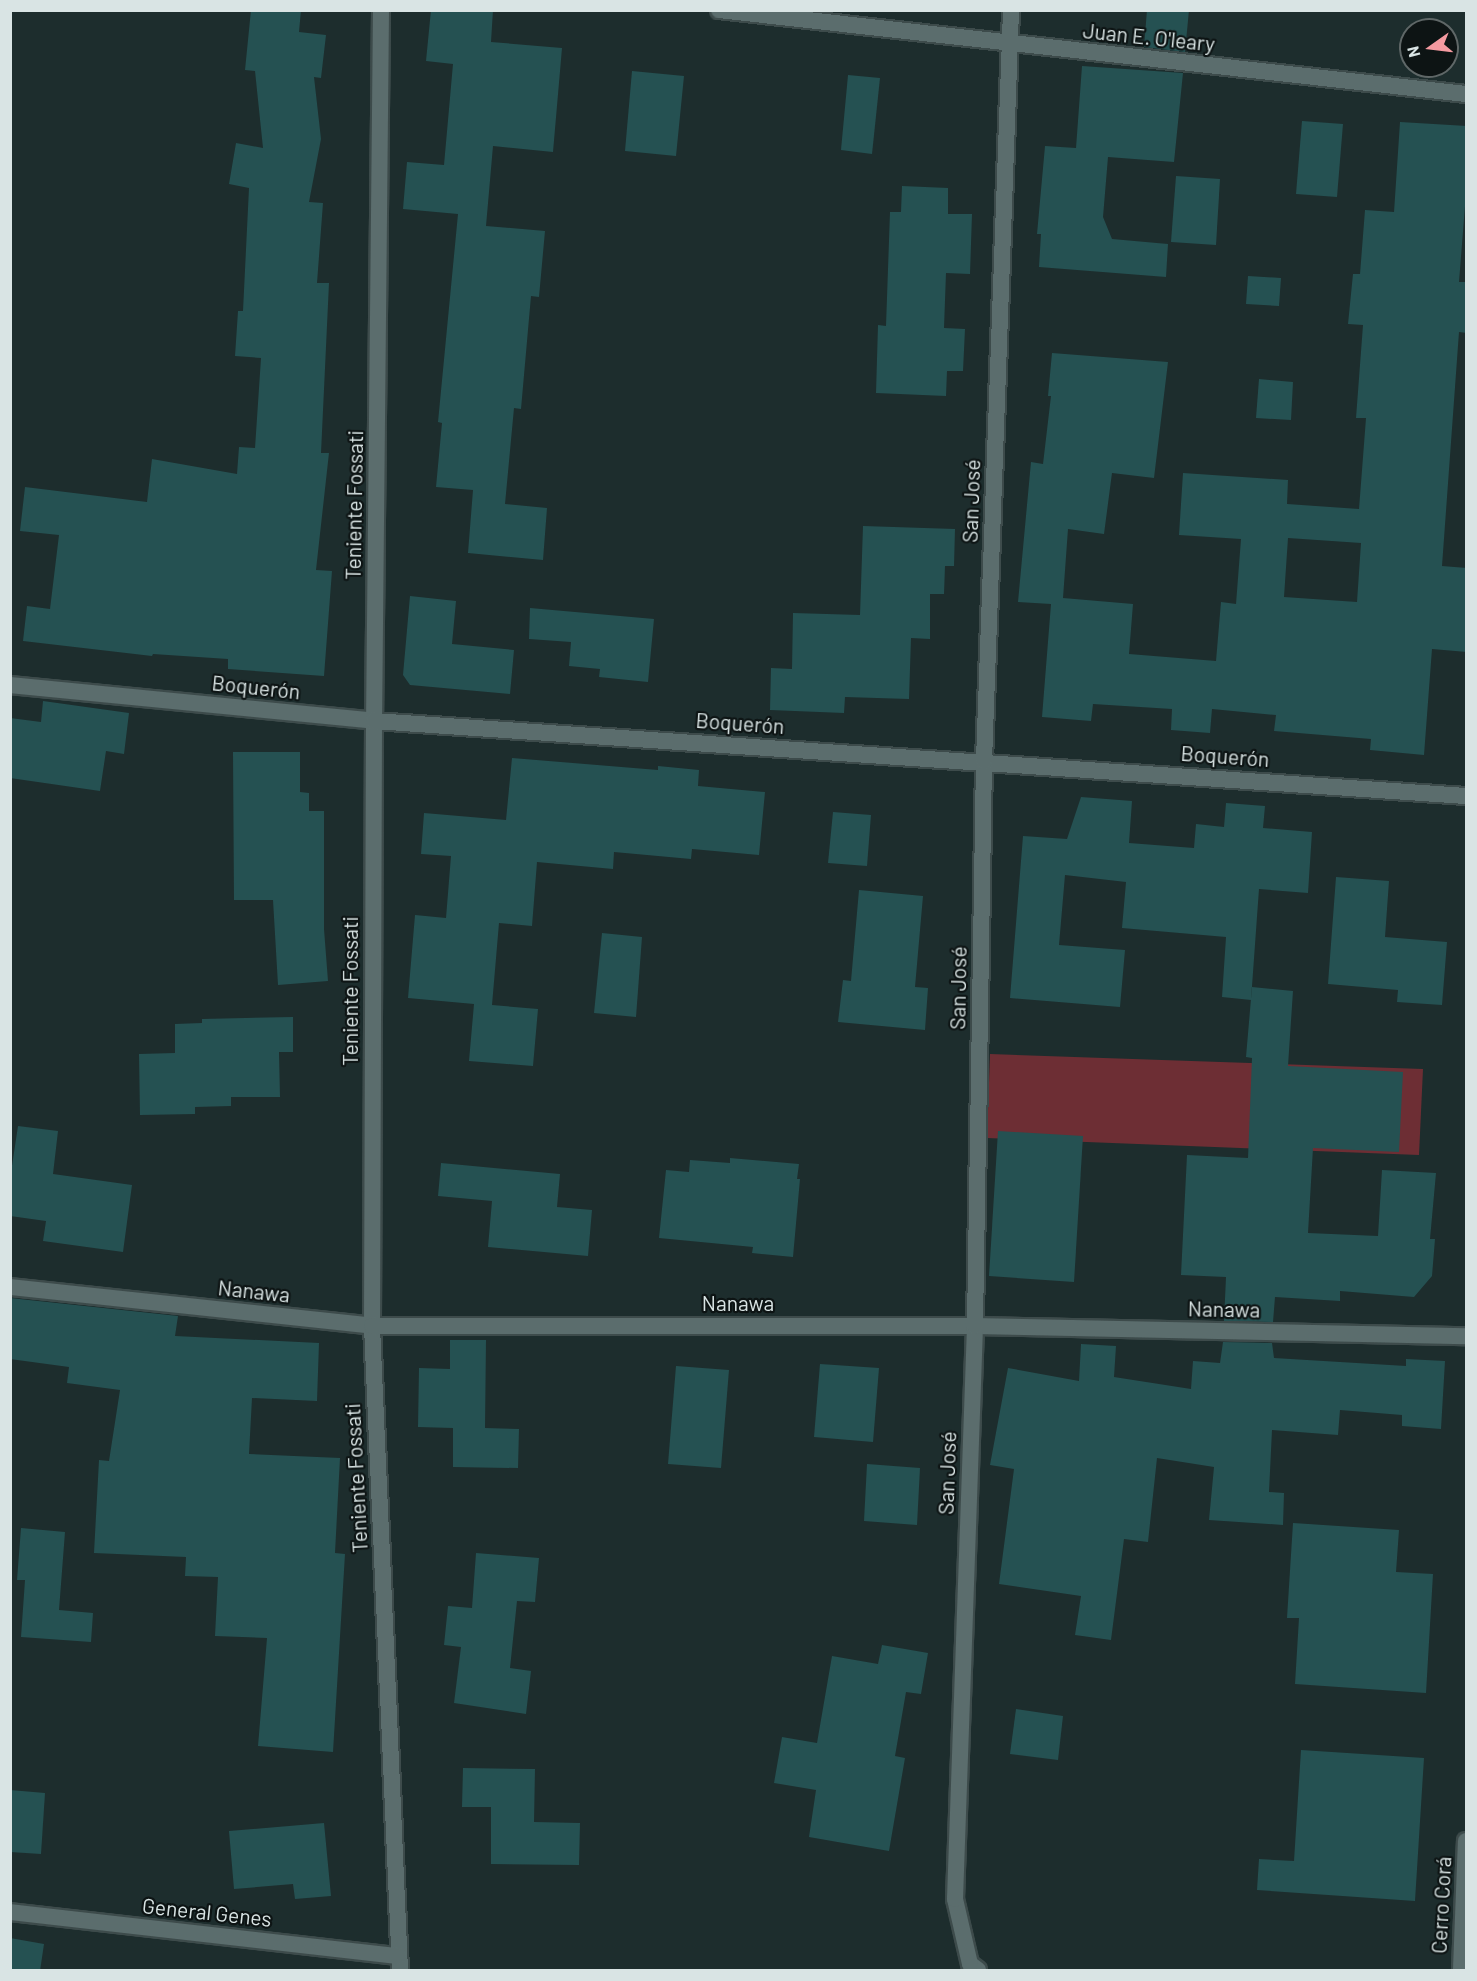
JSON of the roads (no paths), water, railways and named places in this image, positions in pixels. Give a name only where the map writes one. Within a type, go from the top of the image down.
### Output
[{"type":"street","name":"Teniente Fossati","points":[[381,10],[374,721],[372,1326],[400,1963]]},
{"type":"street","name":"Juan E. O'leary","points":[[719,10],[1467,94]]},
{"type":"street","name":"San José","points":[[974,1967],[955,1899],[975,1326],[984,761],[1011,10]]},
{"type":"street","name":"Boquerón","points":[[10,685],[374,721],[984,761],[1467,796]]},
{"type":"street","name":"Nanawa","points":[[10,1287],[372,1326],[975,1326],[1467,1336]]},
{"type":"street","name":"Cerro Corá","points":[[1461,1971],[1467,1841]]},
{"type":"street","name":"General Genes","points":[[10,1912],[400,1963]]}]
